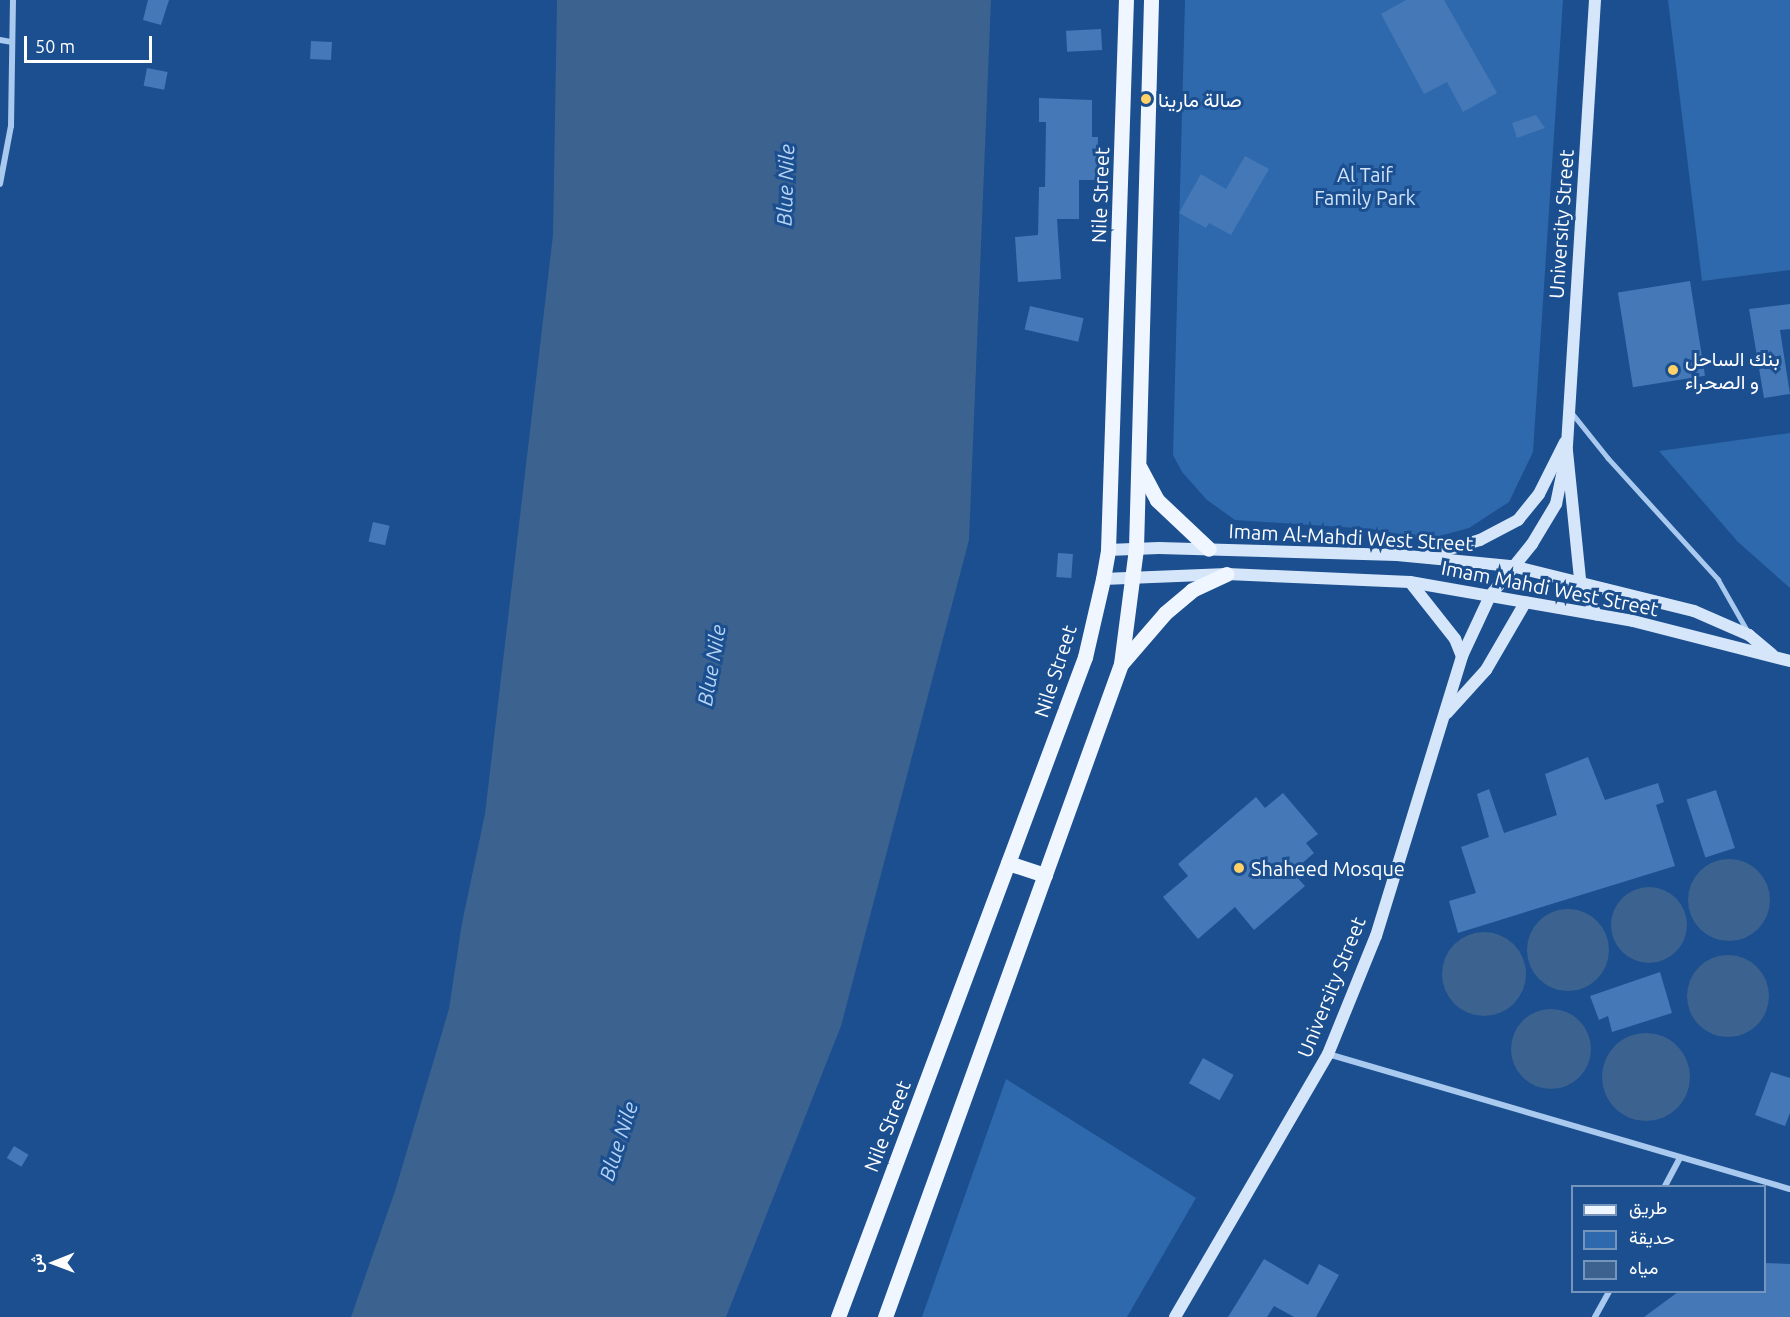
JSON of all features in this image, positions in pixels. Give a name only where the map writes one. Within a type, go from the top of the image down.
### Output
[{"type":"main road","name":"Nile Street","points":[[838,1317],[1085,657],[1103,579],[1108,550],[1126,0]]},
{"type":"main road","points":[[885,1317],[1121,663],[1136,548],[1151,0]]},
{"type":"main road","name":"University Street","points":[[1175,1317],[1328,1054],[1376,936],[1462,656],[1490,596],[1545,527],[1556,504],[1567,451],[1595,0]]},
{"type":"main road","points":[[1116,338],[1143,336]]},
{"type":"main road","points":[[1427,556],[1480,540],[1518,520],[1539,494],[1568,436]]},
{"type":"main road","name":"University Street","points":[[1567,451],[1580,580],[1596,614]]},
{"type":"main road","points":[[1139,465],[1157,500],[1209,549]]},
{"type":"main road","name":"Imam Al-Mahdi West Street","points":[[1108,550],[1209,549],[1427,556],[1512,566],[1580,580],[1694,611],[1749,634],[1772,654],[1790,661]]},
{"type":"main road","points":[[1121,663],[1165,613],[1192,590],[1227,574]]},
{"type":"main road","name":"Imam Mahdi West Street","points":[[1103,579],[1227,574],[1410,582],[1596,614],[1740,651],[1772,654]]},
{"type":"main road","points":[[1410,582],[1443,622],[1462,656]]},
{"type":"main road","name":"University Street","points":[[1444,716],[1486,670],[1525,603]]},
{"type":"main road","points":[[1008,863],[1045,875]]},
{"type":"street","points":[[0,179],[11,126],[13,0]]},
{"type":"street","points":[[0,40],[11,42]]},
{"type":"street","points":[[1328,1054],[1514,1107],[1678,1160],[1790,1189]]},
{"type":"street","points":[[1666,1185],[1678,1160]]},
{"type":"street","points":[[1595,1317],[1608,1293]]},
{"type":"lane","points":[[1569,408],[1608,458],[1718,579],[1749,634]]},
{"type":"green space","name":"Al Taif Family Park","points":[[1185,0],[1563,0],[1533,452],[1509,502],[1469,528],[1428,539],[1371,529],[1235,520],[1207,500],[1182,472],[1173,455]]},
{"type":"green space","points":[[1668,0],[1790,0],[1790,270],[1702,281]]},
{"type":"green space","points":[[1790,433],[1790,588],[1738,542],[1659,451]]},
{"type":"green space","points":[[1006,1079],[1196,1198],[1127,1317],[922,1317]]},
{"type":"water","name":"Blue Nile","points":[[557,0],[991,0],[969,540],[841,1026],[726,1317],[351,1317],[395,1191],[449,1009],[462,923],[485,814],[553,235]]},
{"type":"water","points":[[1729,859],[1745,862],[1758,871],[1767,884],[1770,900],[1767,916],[1758,929],[1745,938],[1729,941],[1713,938],[1700,929],[1691,916],[1688,900],[1691,884],[1700,871],[1713,862]]},
{"type":"water","points":[[1649,887],[1663,890],[1676,898],[1684,911],[1687,925],[1684,939],[1676,952],[1663,960],[1649,963],[1635,960],[1622,952],[1614,939],[1611,925],[1614,911],[1622,898],[1635,890]]},
{"type":"water","points":[[1560,909],[1576,909],[1591,916],[1602,927],[1609,942],[1606,966],[1597,979],[1576,991],[1560,991],[1545,984],[1534,973],[1527,958],[1527,942],[1534,927],[1545,916]]},
{"type":"water","points":[[1484,932],[1500,935],[1514,944],[1523,958],[1526,974],[1523,990],[1514,1004],[1500,1013],[1484,1016],[1468,1013],[1454,1004],[1445,990],[1442,974],[1445,958],[1454,944],[1468,935]]},
{"type":"water","points":[[1728,955],[1744,958],[1757,967],[1766,980],[1769,996],[1766,1012],[1757,1025],[1744,1034],[1728,1037],[1712,1034],[1699,1025],[1690,1012],[1687,996],[1690,980],[1699,967],[1712,958]]},
{"type":"water","points":[[1543,1009],[1559,1009],[1580,1020],[1591,1041],[1591,1057],[1580,1078],[1559,1089],[1543,1089],[1529,1083],[1517,1071],[1511,1057],[1511,1041],[1517,1027],[1529,1015]]},
{"type":"water","points":[[1646,1033],[1663,1036],[1677,1046],[1687,1060],[1690,1077],[1687,1094],[1677,1108],[1663,1118],[1646,1121],[1629,1118],[1615,1108],[1605,1094],[1602,1077],[1605,1060],[1615,1046],[1629,1036]]},
{"type":"building","points":[[148,0],[169,0],[161,25],[143,20]]},
{"type":"building","points":[[1406,0],[1444,0],[1497,93],[1463,112],[1447,82],[1424,94],[1381,14]]},
{"type":"building","points":[[1101,29],[1102,50],[1067,52],[1066,31]]},
{"type":"building","points":[[311,41],[332,42],[331,60],[310,59]]},
{"type":"building","points":[[147,68],[168,72],[164,90],[144,86]]},
{"type":"building","points":[[1039,98],[1092,100],[1092,137],[1098,137],[1097,180],[1079,180],[1079,219],[1057,219],[1061,279],[1018,282],[1015,237],[1038,235],[1039,187],[1045,187],[1046,122],[1039,122]]},
{"type":"building","points":[[1536,115],[1545,128],[1517,138],[1512,123]]},
{"type":"building","points":[[1245,156],[1269,169],[1231,235],[1209,223],[1206,228],[1179,213],[1201,174],[1226,189]]},
{"type":"building","points":[[1690,281],[1705,376],[1633,387],[1618,292]]},
{"type":"building","points":[[1790,304],[1790,329],[1780,330],[1790,394],[1764,398],[1749,309]]},
{"type":"building","points":[[1030,306],[1084,318],[1078,342],[1025,329]]},
{"type":"building","points":[[373,522],[390,526],[385,545],[369,541]]},
{"type":"building","points":[[1058,553],[1073,554],[1071,578],[1056,577]]},
{"type":"building","points":[[1588,757],[1605,800],[1658,783],[1664,802],[1656,805],[1675,866],[1458,933],[1449,901],[1476,893],[1461,847],[1489,837],[1477,794],[1489,789],[1504,833],[1557,815],[1545,774]]},
{"type":"building","points":[[1716,790],[1735,848],[1705,858],[1687,800]]},
{"type":"building","name":"Shaheed Mosque","points":[[1283,793],[1318,834],[1306,843],[1314,853],[1292,872],[1305,886],[1254,930],[1235,907],[1198,939],[1163,897],[1188,876],[1178,864],[1256,797],[1265,808]]},
{"type":"building","points":[[1660,972],[1672,1013],[1612,1032],[1608,1016],[1599,1020],[1590,996]]},
{"type":"building","points":[[1203,1058],[1234,1075],[1220,1100],[1189,1083]]},
{"type":"building","points":[[1771,1072],[1790,1078],[1790,1113],[1785,1126],[1755,1115]]},
{"type":"building","points":[[14,1146],[29,1155],[21,1167],[7,1158]]},
{"type":"building","points":[[1264,1259],[1308,1285],[1319,1264],[1339,1275],[1316,1317],[1294,1317],[1274,1306],[1267,1317],[1228,1317]]},
{"type":"building","points":[[1766,1263],[1790,1264],[1790,1317],[1644,1317],[1677,1293],[1766,1293]]},
{"type":"place","name":"صالة مارينا","points":[[1146,99]]},
{"type":"place","name":"بنك الساحل و الصحراء","points":[[1673,370]]},
{"type":"place","name":"Shaheed Mosque","points":[[1239,868]]}]
